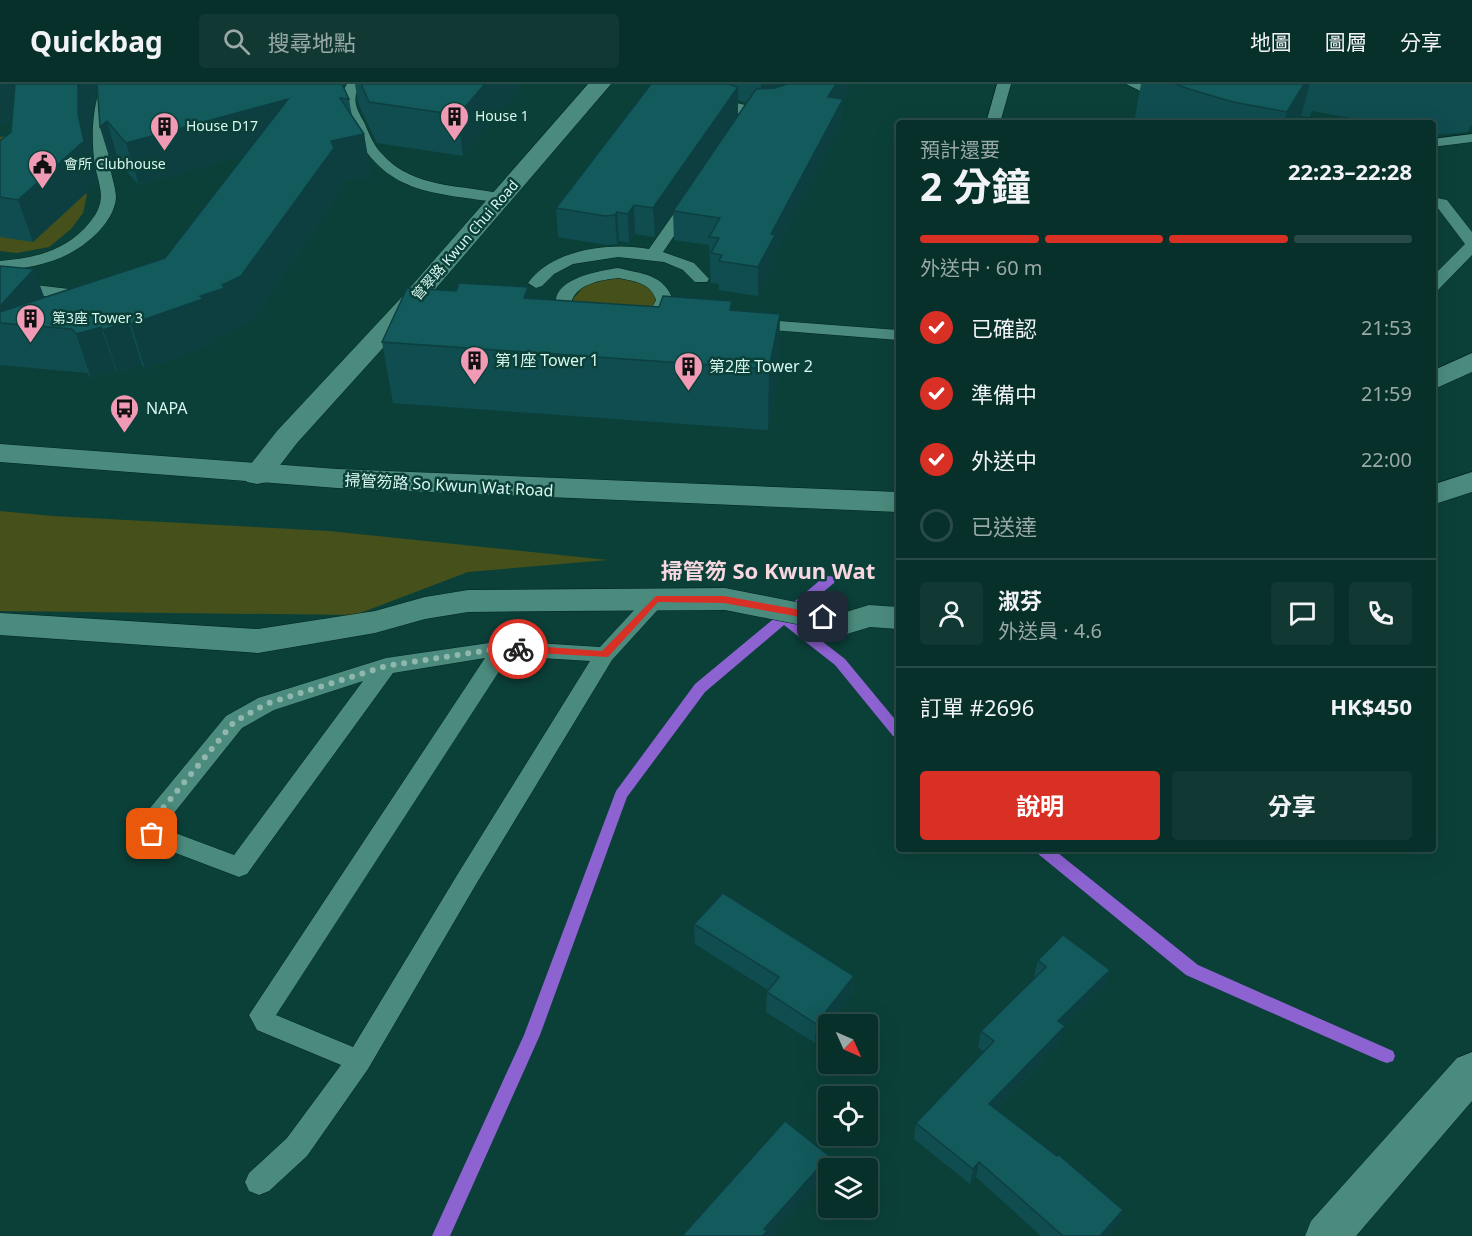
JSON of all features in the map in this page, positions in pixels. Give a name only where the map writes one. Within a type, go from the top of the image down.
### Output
[{"type":"street","name":"管翠路 Kwun Chui Road","points":[[257,475],[287,437],[411,303],[600,84]]},
{"type":"street","points":[[1436,380],[1471,364]]},
{"type":"street","name":"掃管笏路 So Kwun Wat Road","points":[[0,453],[257,475],[417,485],[896,502]]},
{"type":"street","points":[[1436,494],[1472,480]]},
{"type":"street","points":[[0,624],[258,641],[375,622],[425,608],[468,601],[656,599],[724,599],[847,623],[869,616],[896,618]]},
{"type":"street","points":[[1327,1236],[1472,1071]]},
{"type":"lane","points":[[0,266],[35,263],[60,255],[71,249],[90,232],[104,213],[108,191],[98,125],[101,103],[108,84]]},
{"type":"lane","points":[[354,84],[348,93],[348,106],[374,156],[382,164],[419,183],[501,198]]},
{"type":"lane","points":[[708,84],[708,94],[717,103],[747,117],[775,109],[798,98],[807,84]]},
{"type":"lane","points":[[994,120],[1004,84]]},
{"type":"lane","points":[[1133,84],[1178,103]]},
{"type":"lane","points":[[1436,142],[1472,138]]},
{"type":"lane","points":[[654,254],[699,188]]},
{"type":"lane","points":[[1436,202],[1442,203],[1472,245],[1436,282]]},
{"type":"lane","points":[[536,283],[540,275],[584,254],[615,252],[654,254],[677,261],[696,271],[701,279]]},
{"type":"lane","points":[[629,272],[660,287],[665,296],[664,316],[633,328],[617,331],[586,327],[567,313],[564,305],[566,296],[573,287],[601,275],[629,272]]},
{"type":"lane","points":[[0,286],[103,297]]},
{"type":"lane","points":[[741,323],[896,335]]},
{"type":"lane","points":[[259,1182],[297,1148],[359,1061],[473,869],[605,655],[656,599]]},
{"type":"lane","points":[[386,666],[239,867],[152,834],[149,825],[234,722],[266,704],[386,666],[503,648],[605,655]]},
{"type":"lane","points":[[359,1061],[266,1022],[262,1015],[503,648]]},
{"type":"green space","name":"會所 Clubhouse","points":[[78,128],[83,184],[87,195],[83,213],[71,229],[49,247],[17,253],[0,251],[0,137]]},
{"type":"green space","points":[[610,278],[635,281],[649,288],[654,293],[653,309],[573,306],[573,299],[585,285]]},
{"type":"green space","points":[[0,511],[52,516],[329,531],[608,560],[468,572],[355,615],[0,611]]},
{"type":"building","points":[[15,84],[78,84],[78,114],[84,141],[18,200],[0,197],[0,141],[11,132]]},
{"type":"building","points":[[97,84],[342,84],[349,99],[340,98],[364,134],[331,141],[334,148],[241,276],[222,285],[225,288],[200,296],[203,299],[131,324],[128,321],[103,330],[101,327],[76,334],[72,329],[0,323],[0,312],[165,258],[288,99],[126,143],[107,121],[100,127]]},
{"type":"building","points":[[361,84],[485,84],[458,115],[369,102]]},
{"type":"building","points":[[651,84],[728,84],[738,87],[653,208],[634,205],[628,214],[617,212],[615,215],[605,216],[556,208]]},
{"type":"building","points":[[787,84],[836,84],[828,97],[843,99],[771,234],[775,235],[758,267],[719,261],[722,255],[711,253],[719,238],[709,237],[720,218],[673,211],[756,89],[775,88]]},
{"type":"building","points":[[1175,84],[1304,84],[1287,112],[1233,102]]},
{"type":"building","points":[[0,266],[34,269],[0,306]]},
{"type":"building","points":[[459,283],[528,287],[524,298],[659,307],[663,296],[732,301],[730,310],[780,314],[769,369],[382,342],[407,288],[456,291]]},
{"type":"building","points":[[723,893],[854,976],[824,1014],[818,1014],[816,1024],[767,992],[779,977],[694,924]]},
{"type":"building","points":[[1063,935],[1110,970],[1058,1021],[1065,1026],[989,1104],[1057,1156],[1059,1155],[1123,1210],[1100,1236],[1063,1236],[979,1162],[973,1169],[916,1123],[994,1041],[981,1031],[1046,967],[1038,960]]},
{"type":"building","points":[[785,1121],[829,1156],[818,1158],[818,1168],[764,1229],[767,1231],[762,1236],[682,1236]]},
{"type":"waterway","points":[[441,1236],[532,1035],[621,795],[700,688],[829,580]]},
{"type":"waterway","points":[[784,618],[840,662],[896,730]]},
{"type":"waterway","points":[[1046,852],[1192,970],[1387,1056]]},
{"type":"way so far","points":[[152,834],[149,825],[234,722],[248,713],[266,704],[386,666],[503,648],[518,649]]},
{"type":"place","name":"House 1","points":[[454,142]]},
{"type":"place","name":"House D17","points":[[165,152]]},
{"type":"place","name":"會所 Clubhouse","points":[[43,190]]},
{"type":"place","name":"第3座 Tower 3","points":[[31,344]]},
{"type":"place","name":"第1座 Tower 1","points":[[474,386]]},
{"type":"place","name":"第2座 Tower 2","points":[[688,392]]},
{"type":"place","name":"NAPA","points":[[125,434]]},
{"type":"district","name":"掃管笏 So Kwun Wat","points":[[768,571]]},
{"type":"route","points":[[518,649],[605,655],[656,599],[724,599],[823,617]]}]
